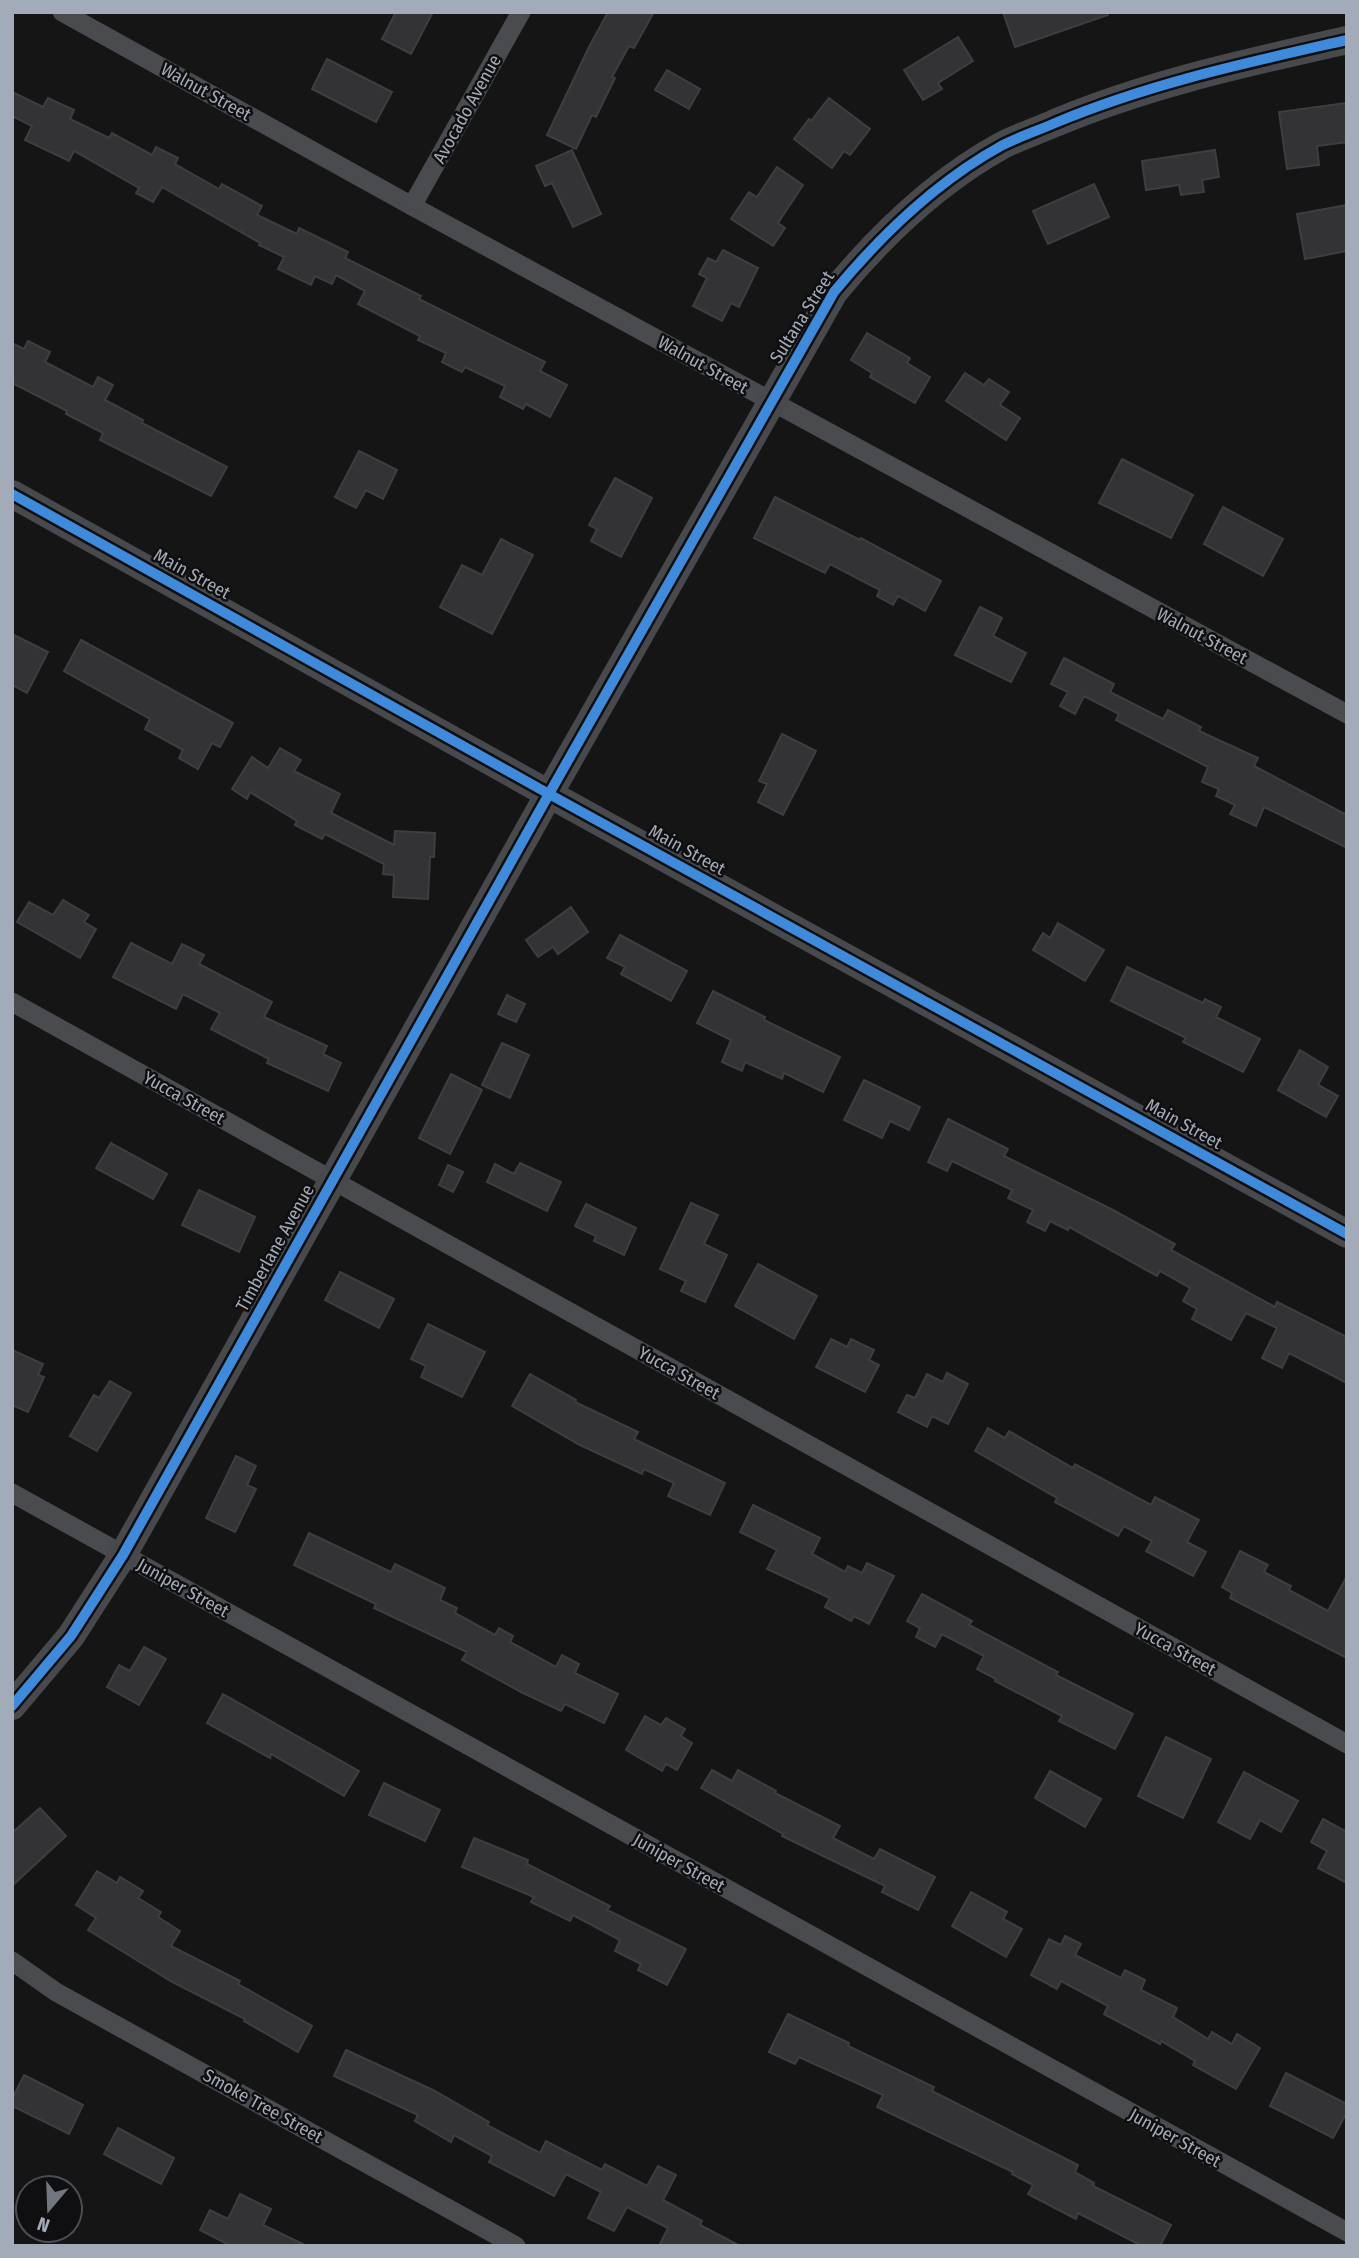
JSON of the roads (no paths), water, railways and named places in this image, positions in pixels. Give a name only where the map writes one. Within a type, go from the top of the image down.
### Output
[{"type":"street","name":"Walnut Street","points":[[62,12],[412,206],[1347,714]]},
{"type":"street","name":"Avocado Avenue","points":[[412,206],[521,12]]},
{"type":"street","name":"Sultana Street","points":[[549,794],[834,292],[867,253],[950,179],[1002,145],[1108,101],[1198,74],[1347,40]]},
{"type":"street","name":"Main Street","points":[[12,494],[1347,1234]]},
{"type":"street","name":"Timberlane Avenue","points":[[12,1706],[71,1636],[123,1555],[549,794]]},
{"type":"street","name":"Yucca Street","points":[[12,1002],[1347,1744]]},
{"type":"street","name":"Juniper Street","points":[[12,1493],[1347,2232]]},
{"type":"street","name":"Smoke Tree Street","points":[[12,1961],[56,1992],[516,2246]]}]
